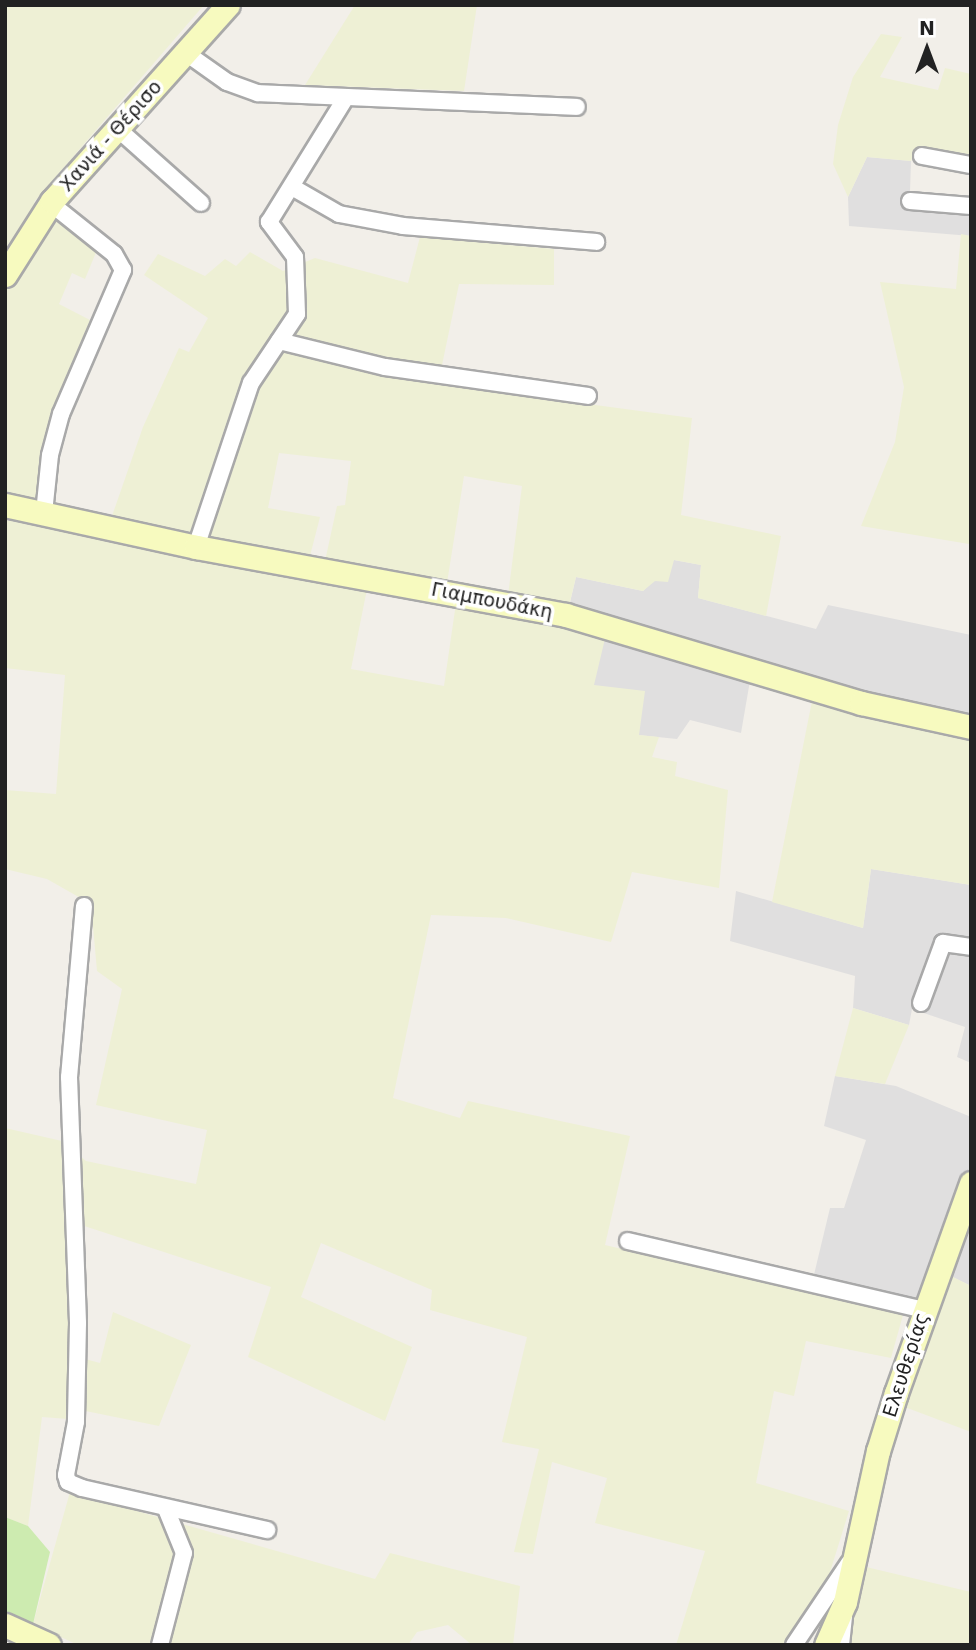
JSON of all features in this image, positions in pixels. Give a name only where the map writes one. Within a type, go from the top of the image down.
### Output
[{"type":"main road","name":"Χανιά - Θέρισο","points":[[5,275],[50,203],[228,5]]},
{"type":"main road","name":"Γιαμπουδάκη","points":[[5,505],[196,547],[566,615],[861,703],[971,727]]},
{"type":"main road","name":"Ελευθερίας","points":[[826,1645],[845,1602],[878,1451],[924,1310],[971,1183]]},
{"type":"main road","points":[[5,1625],[49,1645]]},
{"type":"street","points":[[186,53],[240,88],[345,99],[577,107]]},
{"type":"street","points":[[196,547],[251,383],[297,314],[296,263],[289,248],[268,227],[345,99]]},
{"type":"street","points":[[118,129],[201,203]]},
{"type":"street","points":[[922,156],[971,165]]},
{"type":"street","points":[[292,187],[339,214],[403,226],[596,242]]},
{"type":"street","points":[[909,201],[971,206]]},
{"type":"street","points":[[44,513],[50,455],[61,414],[123,270],[114,254],[50,203]]},
{"type":"street","points":[[279,341],[385,367],[587,396]]},
{"type":"street","points":[[84,906],[69,1077],[78,1323],[76,1422],[66,1475],[68,1482],[166,1509],[267,1530]]},
{"type":"street","points":[[921,1003],[943,943],[971,947]]},
{"type":"street","points":[[628,1241],[924,1310]]},
{"type":"street","points":[[160,1645],[184,1553],[166,1509]]},
{"type":"street","points":[[794,1645],[858,1549]]},
{"type":"street","points":[[841,1645],[845,1602]]},
{"type":"shaded area","points":[[867,157],[911,161],[910,192],[971,201],[971,236],[849,226],[848,197]]},
{"type":"shaded area","points":[[674,560],[701,565],[698,598],[816,629],[828,605],[971,635],[971,722],[752,669],[741,733],[690,720],[677,739],[638,735],[594,685],[568,611],[576,577],[643,591]]},
{"type":"shaded area","points":[[871,869],[971,885],[971,1063],[957,1057],[965,1027],[912,1009],[909,1025],[853,1008],[855,976],[730,941],[736,891],[863,928]]},
{"type":"shaded area","points":[[835,1076],[896,1086],[971,1117],[971,1286],[932,1267],[915,1304],[812,1283],[830,1208],[844,1208],[866,1140],[824,1126]]},
{"type":"green space","points":[[5,5],[204,5],[34,202],[97,250],[85,279],[72,273],[59,304],[90,320],[55,404],[41,454],[37,501],[5,493]]},
{"type":"green space","points":[[355,5],[477,5],[464,91],[305,85]]},
{"type":"green space","points":[[881,34],[902,37],[880,77],[938,90],[945,68],[971,74],[971,160],[915,149],[911,161],[867,157],[848,197],[833,164],[838,125],[853,77]]},
{"type":"green space","points":[[961,234],[971,236],[969,544],[861,526],[895,442],[904,387],[880,282],[956,289]]},
{"type":"green space","points":[[420,237],[554,249],[554,285],[459,284],[438,384],[692,418],[681,515],[781,536],[766,616],[698,598],[701,565],[674,560],[668,582],[655,581],[643,591],[576,577],[568,610],[608,626],[594,685],[645,691],[639,735],[659,737],[652,757],[677,762],[675,776],[728,790],[719,888],[632,872],[611,942],[506,918],[431,915],[393,1098],[460,1118],[468,1101],[630,1136],[605,1245],[903,1315],[891,1358],[806,1341],[794,1396],[774,1391],[756,1483],[849,1511],[826,1585],[783,1645],[676,1645],[705,1551],[595,1523],[607,1478],[552,1462],[533,1554],[514,1552],[539,1449],[502,1442],[527,1337],[430,1310],[432,1290],[321,1243],[301,1297],[412,1347],[385,1421],[248,1357],[271,1287],[69,1221],[70,1355],[100,1363],[113,1312],[191,1345],[159,1426],[71,1408],[68,1419],[42,1417],[28,1526],[5,1517],[5,1128],[62,1141],[86,1161],[196,1184],[207,1130],[96,1105],[122,989],[97,971],[91,904],[47,879],[5,869],[5,790],[56,794],[65,675],[5,668],[5,520],[105,536],[143,427],[179,348],[189,352],[208,318],[144,275],[158,254],[205,276],[225,259],[236,266],[250,252],[283,271],[315,258],[408,283]],"holes":[[[279,453],[351,461],[345,505],[337,506],[325,561],[310,556],[320,517],[268,508]],[[464,476],[522,486],[506,611],[456,603],[444,686],[351,669],[371,569],[447,583]]]},
{"type":"green space","points":[[815,686],[971,722],[971,885],[871,869],[863,928],[772,902]]},
{"type":"green space","points":[[853,1008],[909,1025],[885,1084],[835,1076]]},
{"type":"green space","points":[[947,1274],[971,1286],[971,1432],[902,1406]]},
{"type":"green space","points":[[70,1492],[375,1579],[390,1553],[520,1586],[513,1645],[472,1645],[448,1625],[417,1632],[408,1645],[78,1645],[33,1624]]},
{"type":"green space","points":[[5,1517],[28,1526],[50,1552],[33,1624],[5,1612]]},
{"type":"green space","points":[[862,1566],[971,1592],[971,1645],[850,1645]]}]
